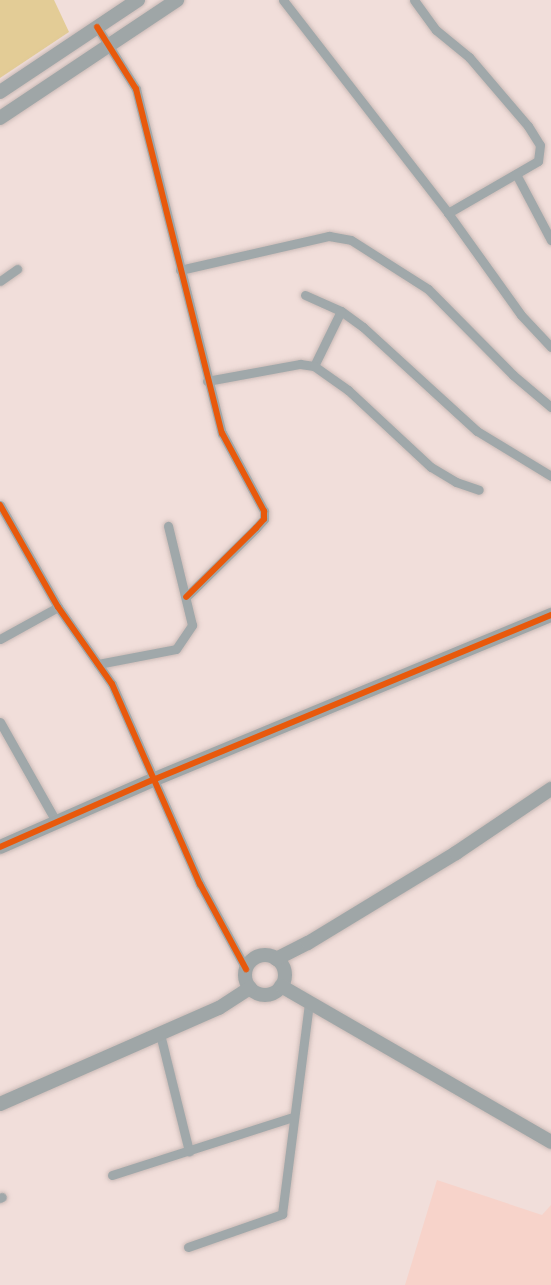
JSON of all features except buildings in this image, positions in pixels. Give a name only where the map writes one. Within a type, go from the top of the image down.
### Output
[{"type":"main road","points":[[0,92],[138,0]]},
{"type":"main road","points":[[1,116],[177,0]]},
{"type":"main road","points":[[0,848],[155,779],[551,615]]},
{"type":"main road","points":[[276,959],[308,943],[456,853],[551,789]]},
{"type":"main road","points":[[266,956],[276,959],[284,972],[281,986],[268,995],[258,994],[250,988],[245,979],[246,969],[256,957],[266,956]]},
{"type":"main road","points":[[281,986],[551,1142]]},
{"type":"main road","points":[[0,1104],[219,1008],[250,988]]},
{"type":"street","points":[[283,0],[448,213],[521,315],[551,347]]},
{"type":"street","points":[[414,0],[436,30],[469,57],[528,126],[540,145],[538,161],[448,213]]},
{"type":"street","points":[[97,27],[136,89],[207,381],[222,433],[264,511],[264,519],[186,597]]},
{"type":"street","points":[[516,174],[551,240]]},
{"type":"street","points":[[180,270],[329,236],[351,240],[428,289],[513,375],[551,407]]},
{"type":"street","points":[[0,281],[17,269]]},
{"type":"street","points":[[305,295],[340,311],[384,345],[477,430],[551,476]]},
{"type":"street","points":[[314,366],[340,311]]},
{"type":"street","points":[[207,381],[300,364],[314,366],[348,390],[431,467],[456,482],[479,490]]},
{"type":"street","points":[[0,505],[58,607],[112,684],[200,884],[246,969]]},
{"type":"street","points":[[98,664],[160,654],[180,646],[193,622],[168,526]]},
{"type":"street","points":[[0,639],[58,607]]},
{"type":"street","points":[[0,722],[57,824]]},
{"type":"street","points":[[0,743],[10,738]]},
{"type":"street","points":[[188,1247],[282,1214],[309,1002]]},
{"type":"street","points":[[160,1034],[189,1151]]},
{"type":"street","points":[[112,1175],[293,1117]]},
{"type":"shaded area","points":[[0,0],[54,0],[69,32],[0,78]]},
{"type":"shaded area","points":[[437,1180],[542,1215],[551,1205],[551,1285],[405,1285]]},
{"type":"cycle path","points":[[97,27],[136,89],[222,433],[264,511],[264,519],[256,528],[186,597]]},
{"type":"cycle path","points":[[0,505],[58,607],[112,684],[200,884],[246,969]]},
{"type":"cycle path","points":[[0,847],[155,779],[551,615]]}]
